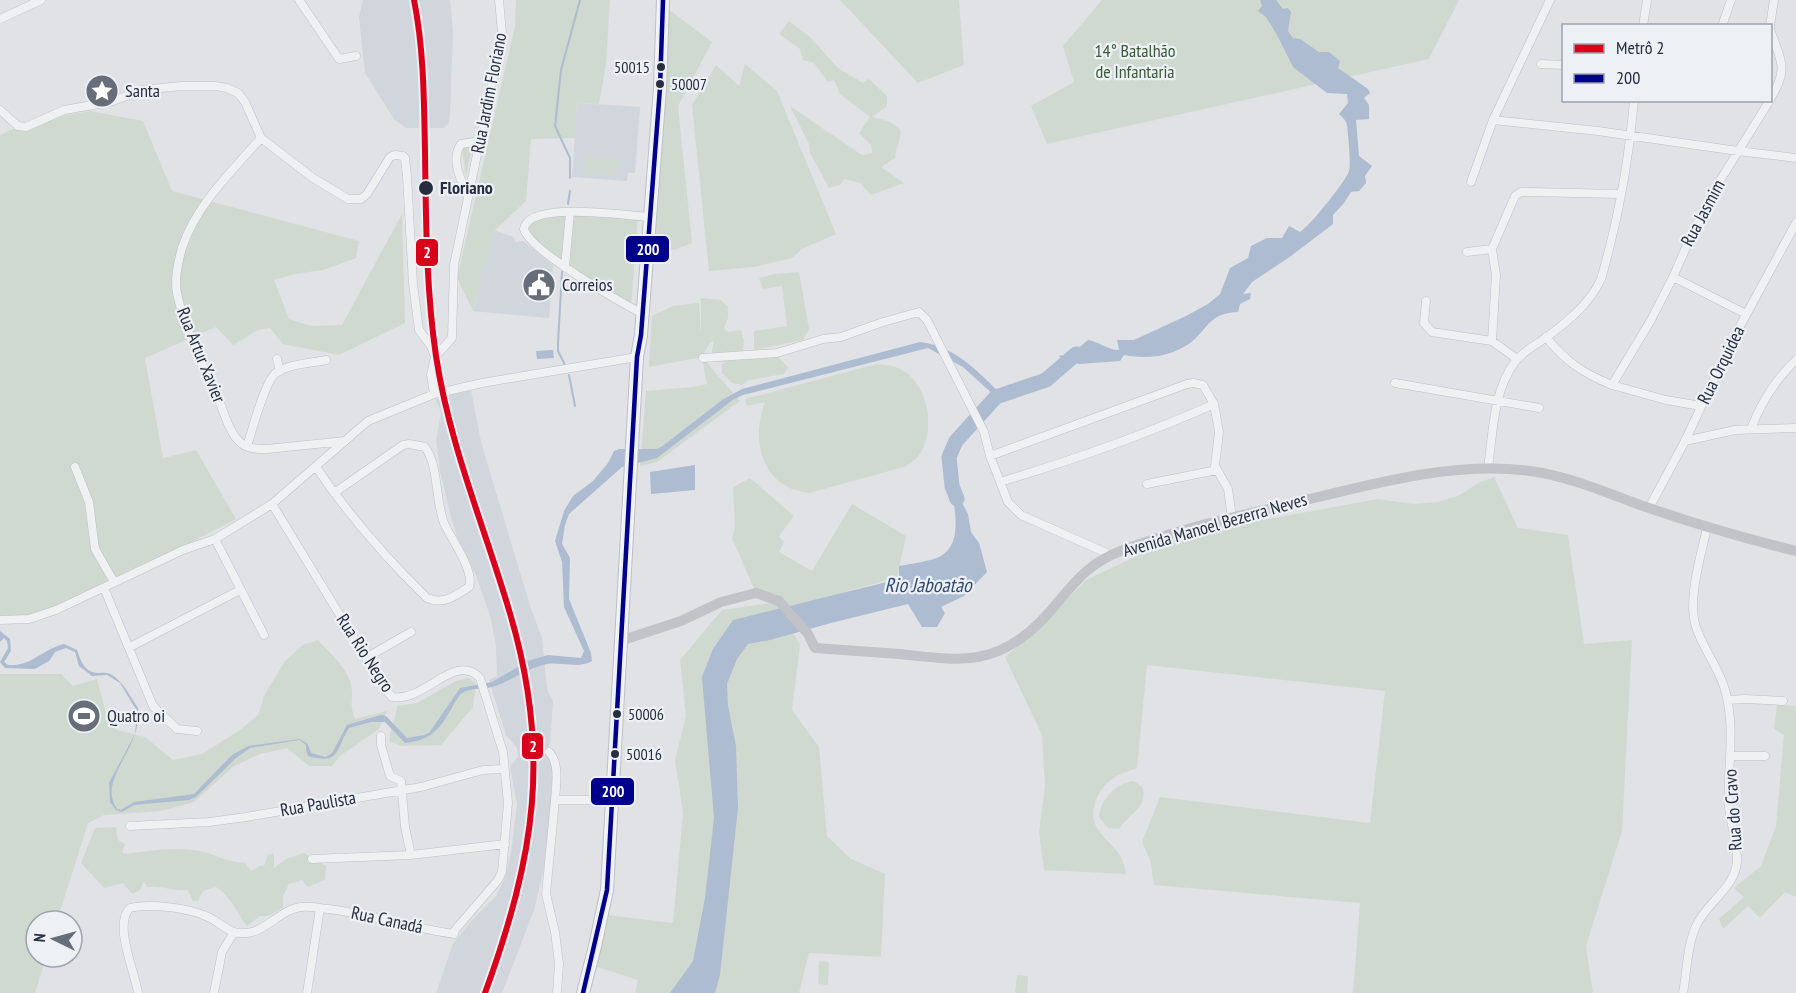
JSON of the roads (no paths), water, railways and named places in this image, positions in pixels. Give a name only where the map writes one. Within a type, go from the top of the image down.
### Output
[{"type":"main road","points":[[582,993],[607,890],[637,357],[643,314],[660,88],[663,0]]},
{"type":"street","points":[[0,18],[41,0]]},
{"type":"street","points":[[299,0],[339,59],[356,56]]},
{"type":"street","name":"Rua Jardim Floriano","points":[[435,357],[452,338],[454,265],[501,33],[499,0]]},
{"type":"street","points":[[1471,182],[1493,120],[1550,0]]},
{"type":"street","points":[[1643,24],[1647,0]]},
{"type":"street","points":[[1723,24],[1731,0]]},
{"type":"street","name":"Rua Jasmim","points":[[1770,24],[1774,0]]},
{"type":"street","name":"Rua Jasmim","points":[[1772,32],[1781,57],[1782,69],[1772,95]]},
{"type":"street","points":[[1541,64],[1562,65]]},
{"type":"street","points":[[0,110],[18,126],[26,128],[64,111],[110,102],[142,90],[181,86],[215,86],[238,93],[245,102],[261,138],[312,178],[348,199],[354,200],[367,194],[390,157],[400,155],[405,158],[413,284],[419,330],[431,346],[435,357],[431,375],[434,394]]},
{"type":"street","points":[[1488,468],[1498,401],[1508,372],[1517,359],[1546,338],[1583,306],[1595,292],[1606,259],[1620,194],[1631,135],[1634,102]]},
{"type":"street","name":"Rua Jasmim","points":[[1612,385],[1673,277],[1696,225],[1769,102]]},
{"type":"street","points":[[1493,120],[1631,135],[1796,158]]},
{"type":"street","name":"Rua Artur Xavier","points":[[247,446],[235,437],[195,348],[176,291],[177,269],[182,247],[194,223],[213,193],[261,138]]},
{"type":"street","points":[[468,197],[456,162],[457,152],[461,144],[480,141]]},
{"type":"street","points":[[1492,340],[1496,275],[1492,249],[1515,196],[1521,192],[1620,194]]},
{"type":"street","points":[[643,314],[606,295],[565,267],[528,237],[524,232],[524,225],[528,220],[540,215],[558,212],[650,217]]},
{"type":"street","points":[[565,267],[570,212]]},
{"type":"street","name":"Rua Orquidea","points":[[1649,508],[1685,441],[1746,314],[1796,223]]},
{"type":"street","points":[[1467,252],[1492,249]]},
{"type":"street","points":[[1673,277],[1746,314]]},
{"type":"street","points":[[1426,301],[1424,323],[1432,332],[1492,340],[1517,359]]},
{"type":"street","points":[[703,358],[777,353],[823,339],[841,337],[913,312],[919,312],[927,320],[984,432],[990,456],[1008,502],[1021,515],[1111,555]]},
{"type":"street","points":[[1546,338],[1560,355],[1594,378],[1666,400],[1701,406]]},
{"type":"street","points":[[0,620],[41,616],[183,550],[214,539],[272,504],[347,441],[368,420],[434,394],[482,383],[637,357]]},
{"type":"street","points":[[277,359],[280,371]]},
{"type":"street","points":[[326,360],[280,371],[272,377],[247,446],[276,448],[347,441]]},
{"type":"street","points":[[1751,429],[1761,403],[1770,389],[1796,360]]},
{"type":"street","points":[[1395,383],[1539,408]]},
{"type":"street","points":[[990,456],[1187,384],[1203,385],[1214,404],[1219,432],[1215,453],[1216,470],[1228,489],[1232,518]]},
{"type":"street","points":[[1000,482],[1038,471],[1152,430],[1214,404]]},
{"type":"street","points":[[1685,441],[1721,432],[1796,428]]},
{"type":"street","points":[[316,466],[334,493],[362,531],[427,598],[435,602],[444,601],[469,587],[471,578],[469,572],[442,517],[432,459],[425,447],[403,445],[334,493]]},
{"type":"street","points":[[75,467],[89,502],[95,549],[114,582]]},
{"type":"street","name":"Avenida Manoel Bezerra Neves","points":[[620,640],[681,621],[721,602],[756,593],[779,601],[808,634],[815,648],[943,659],[971,659],[992,655],[1010,647],[1024,637],[1042,620],[1074,582],[1089,568],[1111,555],[1232,518],[1398,479],[1488,468],[1532,471],[1562,478],[1707,528],[1796,551]]},
{"type":"street","points":[[1147,484],[1216,470]]},
{"type":"street","name":"Rua Rio Negro","points":[[272,504],[392,697],[407,698],[463,669],[476,673],[482,682],[503,752],[508,803],[506,844],[502,872],[498,880],[454,934]]},
{"type":"street","name":"Rua do Cravo","points":[[1683,993],[1695,928],[1702,913],[1729,883],[1737,864],[1729,806],[1730,721],[1728,700],[1694,616],[1695,587],[1707,528]]},
{"type":"street","points":[[214,539],[264,635]]},
{"type":"street","points":[[104,588],[153,706],[177,729],[197,731]]},
{"type":"street","points":[[130,647],[240,590]]},
{"type":"street","points":[[366,658],[411,632]]},
{"type":"street","points":[[1728,700],[1783,701]]},
{"type":"street","points":[[381,736],[381,745],[390,776],[392,779],[401,781],[405,827],[411,855]]},
{"type":"street","points":[[549,752],[556,767],[546,894],[555,932],[558,977],[556,993]]},
{"type":"street","name":"Rua do Cravo","points":[[1730,756],[1765,756]]},
{"type":"street","name":"Rua Paulista","points":[[130,826],[228,820],[421,787],[483,770],[504,769]]},
{"type":"street","points":[[555,800],[611,802]]},
{"type":"street","points":[[312,859],[411,855],[506,844]]},
{"type":"street","points":[[138,993],[126,946],[124,922],[127,910],[134,907],[189,911],[203,915],[234,932],[222,952],[214,993]]},
{"type":"street","name":"Rua Canadá","points":[[234,932],[255,932],[290,910],[301,907],[361,914],[454,934]]},
{"type":"street","points":[[307,993],[320,908]]},
{"type":"water","points":[[1260,0],[1276,0],[1283,9],[1288,8],[1291,12],[1288,31],[1293,38],[1300,39],[1319,52],[1329,52],[1340,61],[1338,68],[1368,89],[1370,93],[1364,98],[1369,105],[1369,119],[1356,120],[1359,156],[1372,166],[1365,176],[1366,183],[1359,191],[1351,192],[1333,215],[1333,224],[1252,282],[1243,294],[1251,293],[1250,299],[1240,304],[1238,312],[1218,316],[1196,338],[1180,349],[1153,357],[1124,355],[1120,361],[1079,364],[1058,356],[1072,354],[1088,340],[1119,350],[1117,340],[1134,340],[1208,304],[1220,294],[1230,268],[1248,258],[1251,246],[1267,238],[1282,238],[1289,226],[1300,232],[1319,213],[1349,171],[1347,125],[1339,114],[1348,103],[1347,94],[1327,93],[1293,67],[1266,17],[1258,11],[1262,6]]},
{"type":"water","points":[[920,342],[933,344],[955,354],[974,368],[1001,394],[996,397],[963,367],[928,348],[734,399],[657,458],[622,467],[569,514],[562,544],[570,558],[569,599],[591,653],[592,661],[582,665],[547,664],[492,687],[464,692],[456,700],[439,727],[422,739],[405,743],[385,722],[371,722],[349,728],[335,754],[326,759],[308,756],[306,745],[300,740],[250,748],[236,758],[196,797],[189,800],[134,805],[122,812],[116,810],[110,802],[109,783],[135,735],[112,786],[112,798],[117,809],[121,810],[134,802],[194,794],[232,755],[248,746],[300,739],[308,744],[311,753],[326,757],[332,753],[347,725],[381,715],[386,716],[407,738],[424,735],[429,733],[460,688],[492,682],[528,661],[548,655],[581,658],[584,651],[564,607],[562,562],[555,541],[564,511],[573,496],[593,481],[608,463],[614,451],[657,449],[722,400],[742,389]]},
{"type":"water","points":[[553,350],[554,358],[537,359],[536,351]]},
{"type":"water","points":[[695,465],[695,490],[651,494],[650,472]]},
{"type":"water","name":"Rio Jaboatão","points":[[950,480],[968,514],[971,532],[979,543],[987,572],[964,596],[941,607],[945,613],[937,627],[922,627],[908,604],[748,644],[737,659],[727,684],[728,706],[736,746],[738,808],[720,975],[715,993],[670,993],[693,961],[705,898],[714,818],[702,677],[713,649],[733,620],[899,579],[899,566],[941,556],[948,550],[955,532],[955,510]]},
{"type":"water","points":[[0,631],[10,639],[11,651],[4,662],[8,665],[30,661],[64,644],[77,650],[89,671],[107,673],[116,678],[123,686],[138,708],[135,733],[137,711],[120,683],[107,675],[92,676],[79,666],[75,652],[66,648],[55,652],[49,661],[35,669],[5,668],[0,662],[8,648],[4,638],[0,642]]},
{"type":"waterway","points":[[570,178],[570,158],[555,126],[561,70],[580,0]]},
{"type":"waterway","points":[[568,204],[570,191]]},
{"type":"waterway","points":[[562,272],[558,351],[565,365]]},
{"type":"waterway","name":"Rio Jaboatão","points":[[957,499],[952,486],[949,457],[956,441],[996,397],[1046,380],[1076,354],[1088,354]]},
{"type":"waterway","points":[[569,375],[575,406]]},
{"type":"metro line","name":"2","points":[[414,0],[423,76],[427,254],[436,356],[449,421],[509,610],[522,662],[530,710],[533,757],[532,803],[526,849],[516,895],[485,993]]},
{"type":"place","name":"50015","points":[[661,67]]},
{"type":"place","name":"50007","points":[[660,84]]},
{"type":"place","name":"Santa","points":[[102,91]]},
{"type":"place","name":"Floriano","points":[[426,188]]},
{"type":"place","name":"Correios","points":[[539,285]]},
{"type":"place","name":"50006","points":[[617,714]]},
{"type":"place","name":"Quatro oi","points":[[84,716]]},
{"type":"place","name":"50016","points":[[615,754]]},
{"type":"park label","name":"14° Batalhão de Infantaria","points":[[1135,61]]}]
